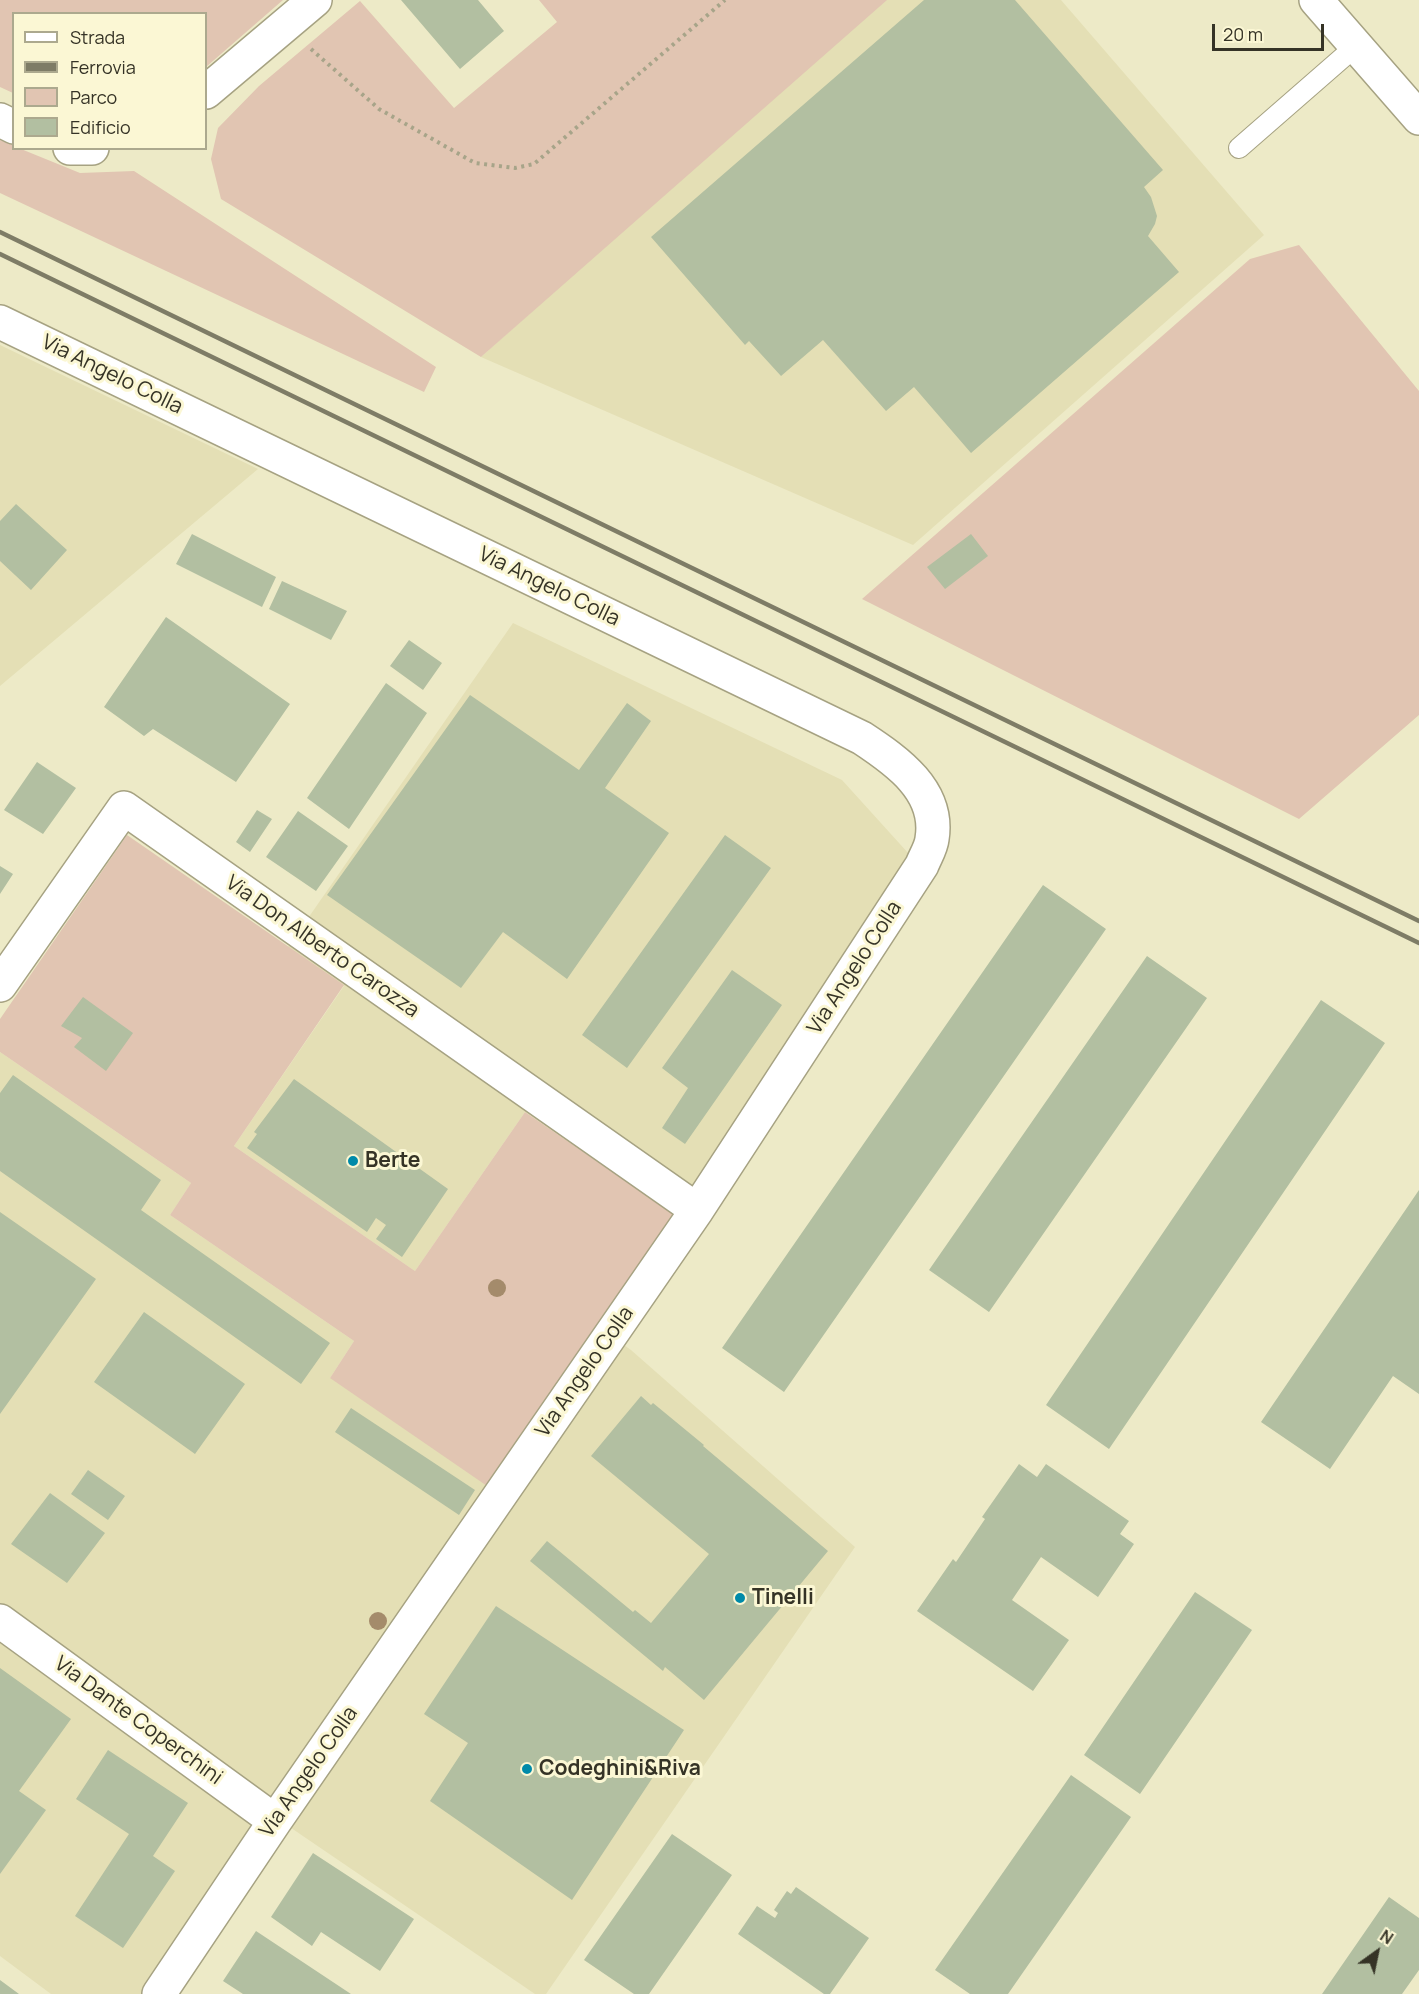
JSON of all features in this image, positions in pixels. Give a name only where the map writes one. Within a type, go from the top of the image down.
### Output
[{"type":"street","points":[[207,91],[315,0]]},
{"type":"street","points":[[1316,0],[1419,118]]},
{"type":"street","name":"Via Angelo Colla","points":[[0,322],[862,738],[891,757],[912,776],[927,799],[933,821],[932,841],[922,865],[697,1210],[275,1821],[159,1994]]},
{"type":"street","name":"Via Don Alberto Carozza","points":[[0,985],[124,808],[697,1210]]},
{"type":"street","name":"Via Dante Coperchini","points":[[0,1621],[275,1821]]},
{"type":"lane","points":[[1239,148],[1356,46]]},
{"type":"path","points":[[285,26],[379,109],[475,163],[515,168],[534,164],[725,0]]},
{"type":"shaded area","points":[[877,0],[1061,0],[1264,235],[913,545],[481,357]]},
{"type":"shaded area","points":[[0,345],[258,469],[0,686]]},
{"type":"shaded area","points":[[513,623],[842,780],[909,854],[677,1216],[525,1112],[415,1271],[234,1146],[344,986],[288,947]]},
{"type":"shaded area","points":[[0,1052],[191,1183],[170,1215],[354,1341],[330,1378],[600,1328],[631,1350],[855,1547],[546,1994],[535,1994],[275,1817],[154,1994],[51,1994],[0,1956]]},
{"type":"green space","points":[[0,0],[283,0],[207,66],[207,12],[12,12],[12,93],[0,87]]},
{"type":"green space","points":[[539,0],[887,0],[481,357],[221,199],[211,159],[218,128],[259,86],[360,1],[454,108],[557,22]]},
{"type":"green space","points":[[0,140],[12,145],[12,150],[23,150],[80,173],[134,171],[436,367],[424,392],[0,193]]},
{"type":"green space","points":[[1299,245],[1419,391],[1419,715],[1299,819],[862,599],[1250,259]]},
{"type":"green space","points":[[127,835],[344,985],[234,1146],[415,1271],[525,1112],[677,1216],[490,1488],[330,1378],[354,1341],[170,1215],[191,1183],[0,1052],[0,1019]]},
{"type":"building","points":[[401,0],[478,0],[504,31],[460,69]]},
{"type":"building","points":[[924,0],[1015,0],[1163,170],[1144,187],[1151,197],[1157,216],[1148,236],[1179,272],[971,453],[914,387],[886,411],[823,340],[781,376],[749,341],[745,345],[651,237]]},
{"type":"building","points":[[16,504],[67,550],[31,590],[0,561],[0,521]]},
{"type":"building","points":[[192,534],[276,577],[262,607],[176,564]]},
{"type":"building","points":[[971,534],[988,556],[945,589],[927,567]]},
{"type":"building","points":[[282,581],[347,611],[331,640],[269,609]]},
{"type":"building","points":[[166,617],[290,704],[236,782],[153,729],[144,736],[104,707]]},
{"type":"building","points":[[409,640],[442,663],[423,690],[390,666]]},
{"type":"building","points":[[386,683],[427,713],[349,829],[307,798]]},
{"type":"building","points":[[470,695],[579,770],[627,703],[651,721],[605,788],[669,833],[567,979],[503,932],[461,988],[327,895]]},
{"type":"building","points":[[37,762],[76,788],[43,834],[4,810]]},
{"type":"building","points":[[257,810],[272,819],[250,852],[236,842]]},
{"type":"building","points":[[298,811],[348,846],[316,891],[266,857]]},
{"type":"building","points":[[725,835],[771,868],[627,1068],[582,1035]]},
{"type":"building","points":[[0,866],[13,874],[0,894]]},
{"type":"building","points":[[1043,885],[1106,929],[784,1392],[722,1348]]},
{"type":"building","points":[[1147,956],[1207,998],[989,1312],[929,1270]]},
{"type":"building","points":[[732,970],[782,1005],[685,1144],[662,1128],[688,1088],[662,1068]]},
{"type":"building","points":[[83,997],[133,1033],[106,1071],[74,1047],[82,1038],[61,1026]]},
{"type":"building","points":[[1321,1000],[1385,1043],[1109,1449],[1046,1405]]},
{"type":"building","points":[[13,1075],[161,1180],[141,1210],[330,1343],[301,1384],[0,1171],[0,1093]]},
{"type":"building","name":"Berte","points":[[294,1079],[448,1189],[402,1257],[376,1239],[386,1225],[376,1218],[367,1232],[247,1148],[257,1134],[254,1132]]},
{"type":"building","points":[[1419,1190],[1419,1394],[1393,1376],[1330,1469],[1261,1422]]},
{"type":"building","points":[[0,1212],[96,1279],[0,1414]]},
{"type":"building","points":[[144,1312],[245,1384],[195,1454],[94,1382]]},
{"type":"building","points":[[641,1396],[651,1405],[653,1403],[704,1445],[828,1551],[704,1700],[665,1667],[663,1671],[530,1561],[547,1541],[633,1612],[635,1610],[651,1623],[709,1554],[591,1456]]},
{"type":"building","points":[[351,1408],[475,1490],[459,1515],[335,1432]]},
{"type":"building","points":[[1019,1464],[1037,1477],[1046,1464],[1129,1521],[1120,1534],[1134,1544],[1098,1597],[1041,1557],[1012,1600],[1069,1640],[1033,1691],[917,1611],[953,1559],[956,1562],[985,1519],[982,1517]]},
{"type":"building","points":[[88,1470],[125,1496],[108,1520],[71,1494]]},
{"type":"building","points":[[50,1493],[105,1533],[67,1583],[11,1544]]},
{"type":"building","points":[[1195,1592],[1252,1630],[1140,1794],[1084,1755]]},
{"type":"building","points":[[496,1606],[684,1730],[572,1900],[430,1801],[468,1743],[424,1714]]},
{"type":"building","points":[[0,1668],[71,1719],[19,1791],[46,1810],[0,1874]]},
{"type":"building","points":[[108,1750],[188,1803],[153,1856],[175,1871],[123,1948],[75,1916],[129,1834],[76,1799]]},
{"type":"building","points":[[1071,1775],[1131,1817],[1008,1994],[970,1994],[935,1970]]},
{"type":"building","points":[[672,1834],[732,1875],[649,1994],[634,1994],[584,1960]]},
{"type":"building","points":[[313,1853],[414,1919],[380,1971],[321,1932],[312,1946],[271,1917]]},
{"type":"building","points":[[796,1887],[869,1938],[830,1994],[824,1994],[738,1934],[757,1906],[775,1918],[778,1913],[774,1910],[787,1891],[791,1894]]},
{"type":"building","points":[[1389,1897],[1419,1918],[1419,1970],[1402,1994],[1322,1994]]},
{"type":"building","points":[[256,1931],[351,1994],[243,1994],[223,1981]]},
{"type":"building","points":[[0,1980],[19,1994],[0,1994]]},
{"type":"railway","points":[[0,232],[1419,921]]},
{"type":"railway","points":[[0,254],[1419,943]]},
{"type":"place","name":"Berte","points":[[353,1161]]},
{"type":"place","name":"Tinelli","points":[[740,1598]]},
{"type":"place","name":"Codeghini&Riva","points":[[527,1769]]}]
